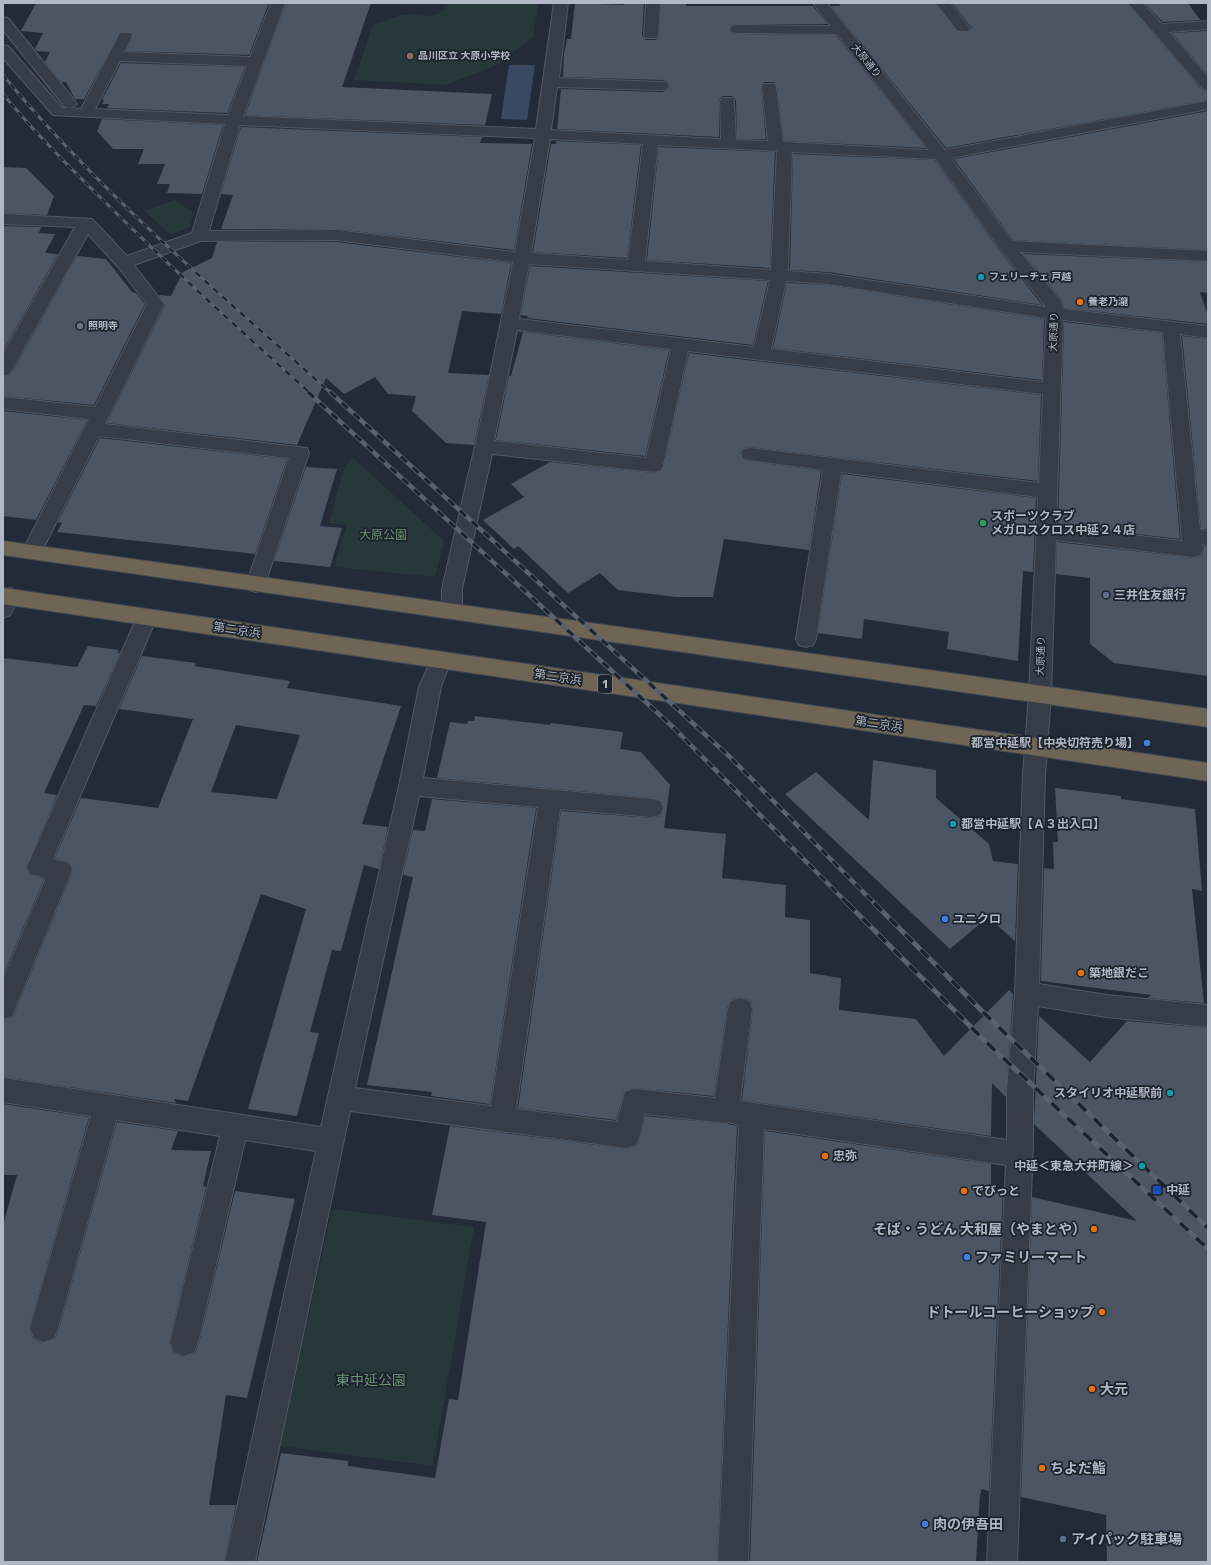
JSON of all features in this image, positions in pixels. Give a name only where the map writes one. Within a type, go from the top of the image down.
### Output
[{"type":"highway","points":[[3,548],[256,585],[452,611],[1208,718]]},
{"type":"highway","name":"第二京浜","points":[[5,601],[147,617],[1208,772]]},
{"type":"street","points":[[199,236],[234,120],[278,3]]},
{"type":"street","points":[[452,611],[452,589],[486,446],[522,258],[543,134],[561,3]]},
{"type":"street","points":[[651,35],[653,3]]},
{"type":"street","name":"大原通り","points":[[820,3],[941,155],[1007,246],[1055,305],[1027,993],[1020,1090],[1019,1154],[1002,1562]]},
{"type":"street","points":[[943,3],[963,28]]},
{"type":"street","points":[[1134,3],[1208,86]]},
{"type":"street","points":[[3,21],[81,113]]},
{"type":"street","points":[[1158,29],[1208,25]]},
{"type":"street","points":[[737,29],[841,30]]},
{"type":"street","points":[[81,113],[115,56],[125,36]]},
{"type":"street","points":[[3,49],[58,112],[543,134],[941,155],[1208,105]]},
{"type":"street","points":[[115,56],[256,62]]},
{"type":"street","points":[[550,82],[662,86]]},
{"type":"street","points":[[762,354],[779,276],[781,146],[769,87]]},
{"type":"street","points":[[727,101],[729,144]]},
{"type":"street","points":[[636,266],[651,140]]},
{"type":"street","points":[[3,219],[86,222],[124,264],[156,304],[32,552]]},
{"type":"street","points":[[3,370],[86,222]]},
{"type":"street","points":[[124,264],[199,236],[336,235],[522,258],[828,279],[1055,314],[1208,332]]},
{"type":"street","points":[[1007,246],[1208,256]]},
{"type":"street","points":[[510,324],[1052,388]]},
{"type":"street","points":[[1046,532],[1192,550],[1200,537],[1171,327]]},
{"type":"street","points":[[486,446],[654,465],[681,345]]},
{"type":"street","points":[[3,403],[97,421],[300,453],[256,585]]},
{"type":"street","points":[[750,454],[1047,491]]},
{"type":"street","points":[[806,639],[833,465]]},
{"type":"street","points":[[3,1008],[61,870],[38,867],[147,617]]},
{"type":"street","points":[[240,1562],[340,1098],[410,786],[430,687],[441,660]]},
{"type":"street","points":[[410,786],[652,808]]},
{"type":"street","points":[[502,1119],[550,798]]},
{"type":"street","points":[[1027,993],[1106,1006],[1208,1016]]},
{"type":"street","points":[[733,1562],[740,1009]]},
{"type":"street","points":[[3,1090],[236,1125],[331,1141]]},
{"type":"street","points":[[340,1098],[627,1136],[634,1101],[739,1113],[1019,1154]]},
{"type":"street","points":[[44,1328],[107,1106]]},
{"type":"street","points":[[184,1342],[236,1125]]},
{"type":"green space","points":[[450,3],[538,3],[533,37],[497,65],[446,85],[354,80],[373,25],[404,15],[433,16],[444,10]]},
{"type":"green space","points":[[175,200],[194,213],[190,227],[171,235],[144,211]]},
{"type":"green space","name":"大原公園","points":[[353,458],[444,541],[435,577],[334,567],[347,525],[329,523],[344,468]]},
{"type":"green space","name":"東中延公園","points":[[332,1209],[474,1227],[433,1466],[280,1446]]},
{"type":"water","points":[[509,65],[535,65],[527,120],[501,119]]},
{"type":"building","points":[[36,3],[269,3],[249,55],[126,51],[133,35],[130,32],[120,32],[84,99],[75,99],[66,82],[61,82],[45,62],[50,52],[37,51],[35,49],[43,33],[21,31]]},
{"type":"building","points":[[286,3],[371,3],[342,87],[492,94],[485,125],[245,115]]},
{"type":"building","points":[[575,3],[624,5],[624,3],[644,3],[642,35],[646,40],[656,40],[659,36],[661,3],[686,3],[686,6],[813,6],[828,24],[737,24],[731,25],[729,30],[732,33],[737,34],[836,35],[926,148],[784,141],[777,87],[774,82],[764,82],[761,87],[766,139],[737,139],[736,101],[732,96],[722,96],[719,100],[719,137],[557,129],[561,89],[662,92],[670,87],[668,82],[662,80],[563,77],[564,54],[567,39],[571,39]]},
{"type":"building","points":[[839,3],[935,3],[958,32],[968,32],[972,28],[952,3],[1127,3],[1202,90],[1208,91],[1208,100],[946,148],[831,6],[840,6]]},
{"type":"building","points":[[1144,3],[1188,3],[1200,20],[1163,22]]},
{"type":"building","points":[[1208,32],[1208,75],[1172,33]]},
{"type":"building","points":[[121,63],[245,67],[227,113],[107,108],[109,104],[102,104],[104,100],[102,100]]},
{"type":"building","points":[[1208,111],[1208,250],[1013,240],[954,159]]},
{"type":"building","points":[[102,119],[223,125],[202,194],[167,193],[170,184],[157,184],[165,164],[138,164],[144,149],[113,149],[97,131]]},
{"type":"building","points":[[241,127],[482,137],[480,143],[532,144],[514,250],[336,229],[221,229],[233,195],[221,194]]},
{"type":"building","points":[[556,141],[641,145],[627,258],[533,252],[551,144],[556,144]]},
{"type":"building","points":[[659,147],[775,152],[770,268],[647,260]]},
{"type":"building","points":[[793,154],[935,160],[1000,251],[1042,305],[828,272],[790,270]]},
{"type":"building","points":[[3,167],[26,168],[54,196],[47,215],[3,213]]},
{"type":"building","points":[[3,226],[41,227],[39,233],[55,234],[45,253],[58,254],[3,351]]},
{"type":"building","points":[[217,242],[336,242],[511,263],[501,314],[462,311],[448,373],[489,375],[474,445],[446,443],[412,411],[416,396],[388,394],[375,377],[344,394],[326,378],[297,445],[107,423],[165,305],[159,295],[171,296],[183,272],[212,258]]},
{"type":"building","points":[[1023,254],[1208,262],[1208,293],[1200,292],[1208,316],[1208,324],[1064,308],[1062,300]]},
{"type":"building","points":[[77,256],[106,259],[132,292],[136,293],[145,304],[94,405],[3,396],[3,377],[9,375],[13,371]]},
{"type":"building","points":[[530,266],[768,281],[753,345],[527,318],[528,316],[521,315]]},
{"type":"building","points":[[787,283],[828,285],[1044,319],[1042,380],[773,348]]},
{"type":"building","points":[[1064,322],[1162,333],[1180,539],[1058,525]]},
{"type":"building","points":[[523,332],[669,350],[645,456],[496,440],[509,376],[511,376]]},
{"type":"building","points":[[1182,336],[1208,339],[1208,529],[1201,529]]},
{"type":"building","points":[[689,353],[1041,395],[1038,481],[750,447],[743,448],[740,453],[743,460],[821,471],[809,550],[724,539],[713,597],[676,597],[618,590],[600,573],[568,593],[518,546],[514,549],[483,520],[524,497],[511,484],[550,462],[654,473],[661,471],[664,465]]},
{"type":"building","points":[[3,411],[87,420],[36,520],[3,516]]},
{"type":"building","points":[[100,438],[287,459],[255,554],[57,532],[62,523],[58,522]]},
{"type":"building","points":[[306,467],[337,469],[320,526],[342,528],[330,567],[274,561]]},
{"type":"building","points":[[842,474],[1036,498],[1033,572],[1023,571],[1018,661],[947,649],[949,632],[864,619],[862,639],[818,633]]},
{"type":"building","points":[[1057,542],[1193,558],[1201,556],[1204,551],[1204,546],[1208,546],[1208,676],[1114,663],[1090,644],[1090,578],[1056,574]]},
{"type":"building","points":[[88,646],[119,650],[117,653],[120,653],[96,706],[84,705],[44,793],[57,795],[26,868],[30,875],[44,879],[3,975],[3,658],[77,667]]},
{"type":"building","points":[[142,656],[196,663],[194,666],[290,681],[287,688],[401,706],[362,824],[388,827],[379,869],[364,865],[341,951],[332,950],[310,1032],[319,1033],[297,1116],[248,1109],[306,909],[261,894],[188,1101],[174,1099],[176,1103],[3,1077],[3,1020],[13,1017],[73,871],[69,862],[55,858],[81,798],[158,808],[193,719],[119,709]],"holes":[[[236,725],[300,735],[277,799],[211,792]]]},
{"type":"building","points":[[475,716],[550,725],[551,723],[623,732],[620,749],[641,752],[670,785],[664,828],[726,834],[722,878],[786,885],[785,917],[810,920],[810,973],[841,978],[839,1010],[916,1019],[944,1056],[1009,990],[1013,994],[1006,1097],[992,1083],[991,1136],[742,1100],[753,1009],[750,1000],[740,997],[731,1000],[727,1008],[714,1096],[634,1088],[624,1092],[616,1120],[518,1108],[561,811],[652,818],[661,816],[664,807],[660,800],[652,798],[437,778],[450,722],[467,724],[468,721],[474,721]]},
{"type":"building","points":[[873,760],[936,770],[936,798],[989,844],[993,861],[1018,864],[1015,941],[988,917],[950,949],[785,794],[816,772],[869,820]]},
{"type":"building","points":[[1055,788],[1121,796],[1121,799],[1195,809],[1202,891],[1192,889],[1204,1003],[1148,998],[1151,995],[1041,981],[1044,868],[1054,869],[1053,842],[1058,842]]},
{"type":"building","points":[[432,799],[536,808],[490,1104],[431,1096],[432,1092],[367,1085],[413,877],[403,875],[413,830],[425,831]]},
{"type":"building","points":[[1039,1016],[1090,1062],[1127,1021],[1207,1028],[1208,1562],[1107,1562],[1106,1515],[1021,1497],[1032,1197],[1137,1221],[1034,1124]]},
{"type":"building","points":[[3,1104],[89,1117],[29,1328],[33,1339],[43,1343],[55,1339],[59,1329],[117,1122],[178,1131],[171,1150],[211,1151],[203,1186],[206,1187],[169,1342],[173,1353],[183,1357],[195,1353],[199,1343],[235,1191],[295,1199],[247,1398],[226,1395],[209,1505],[236,1505],[224,1562],[3,1562],[3,1225],[17,1175],[3,1175]]},
{"type":"building","points":[[645,1116],[737,1126],[717,1562],[257,1562],[281,1453],[348,1461],[348,1466],[435,1478],[449,1399],[458,1400],[486,1222],[432,1215],[450,1126],[627,1149],[637,1146],[641,1136]]},
{"type":"building","points":[[765,1131],[991,1164],[991,1187],[1003,1190],[989,1491],[981,1489],[980,1494],[976,1562],[750,1562]]},
{"type":"railway","points":[[3,75],[40,118],[120,201],[203,279],[331,393]]},
{"type":"railway","points":[[3,94],[27,122],[128,225],[205,298],[310,393]]},
{"type":"railway","points":[[308,392],[674,728],[848,904]]},
{"type":"railway","points":[[330,392],[730,757],[875,904]]},
{"type":"railway","points":[[848,904],[984,1040],[1208,1249]]},
{"type":"railway","points":[[875,904],[984,1013],[1208,1228]]},
{"type":"place","name":"品川区立 大原小学校","points":[[410,56]]},
{"type":"place","name":"フェリーチェ 戸越","points":[[981,277]]},
{"type":"place","name":"養老乃瀧","points":[[1080,302]]},
{"type":"place","name":"照明寺","points":[[80,326]]},
{"type":"place","name":"スポーツクラブ メガロスクロス中延２４店","points":[[983,523]]},
{"type":"place","name":"三井住友銀行","points":[[1106,595]]},
{"type":"place","name":"都営中延駅【中央切符売り場】","points":[[1147,743]]},
{"type":"place","name":"都営中延駅【Ａ３出入口】","points":[[953,824]]},
{"type":"place","name":"ユニクロ","points":[[945,919]]},
{"type":"place","name":"築地銀だこ","points":[[1081,973]]},
{"type":"place","name":"スタイリオ中延駅前","points":[[1170,1093]]},
{"type":"place","name":"忠弥","points":[[825,1156]]},
{"type":"place","name":"中延＜東急大井町線＞","points":[[1142,1166]]},
{"type":"place","name":"中延","points":[[1157,1190]]},
{"type":"place","name":"でびっと","points":[[964,1191]]},
{"type":"place","name":"そば・うどん 大和屋（やまとや）","points":[[1094,1229]]},
{"type":"place","name":"ファミリーマート","points":[[967,1257]]},
{"type":"place","name":"ドトールコーヒーショップ","points":[[1102,1312]]},
{"type":"place","name":"大元","points":[[1092,1389]]},
{"type":"place","name":"ちよだ鮨","points":[[1042,1468]]},
{"type":"place","name":"肉の伊吾田","points":[[925,1524]]},
{"type":"place","name":"アイパック駐車場","points":[[1063,1539]]}]
